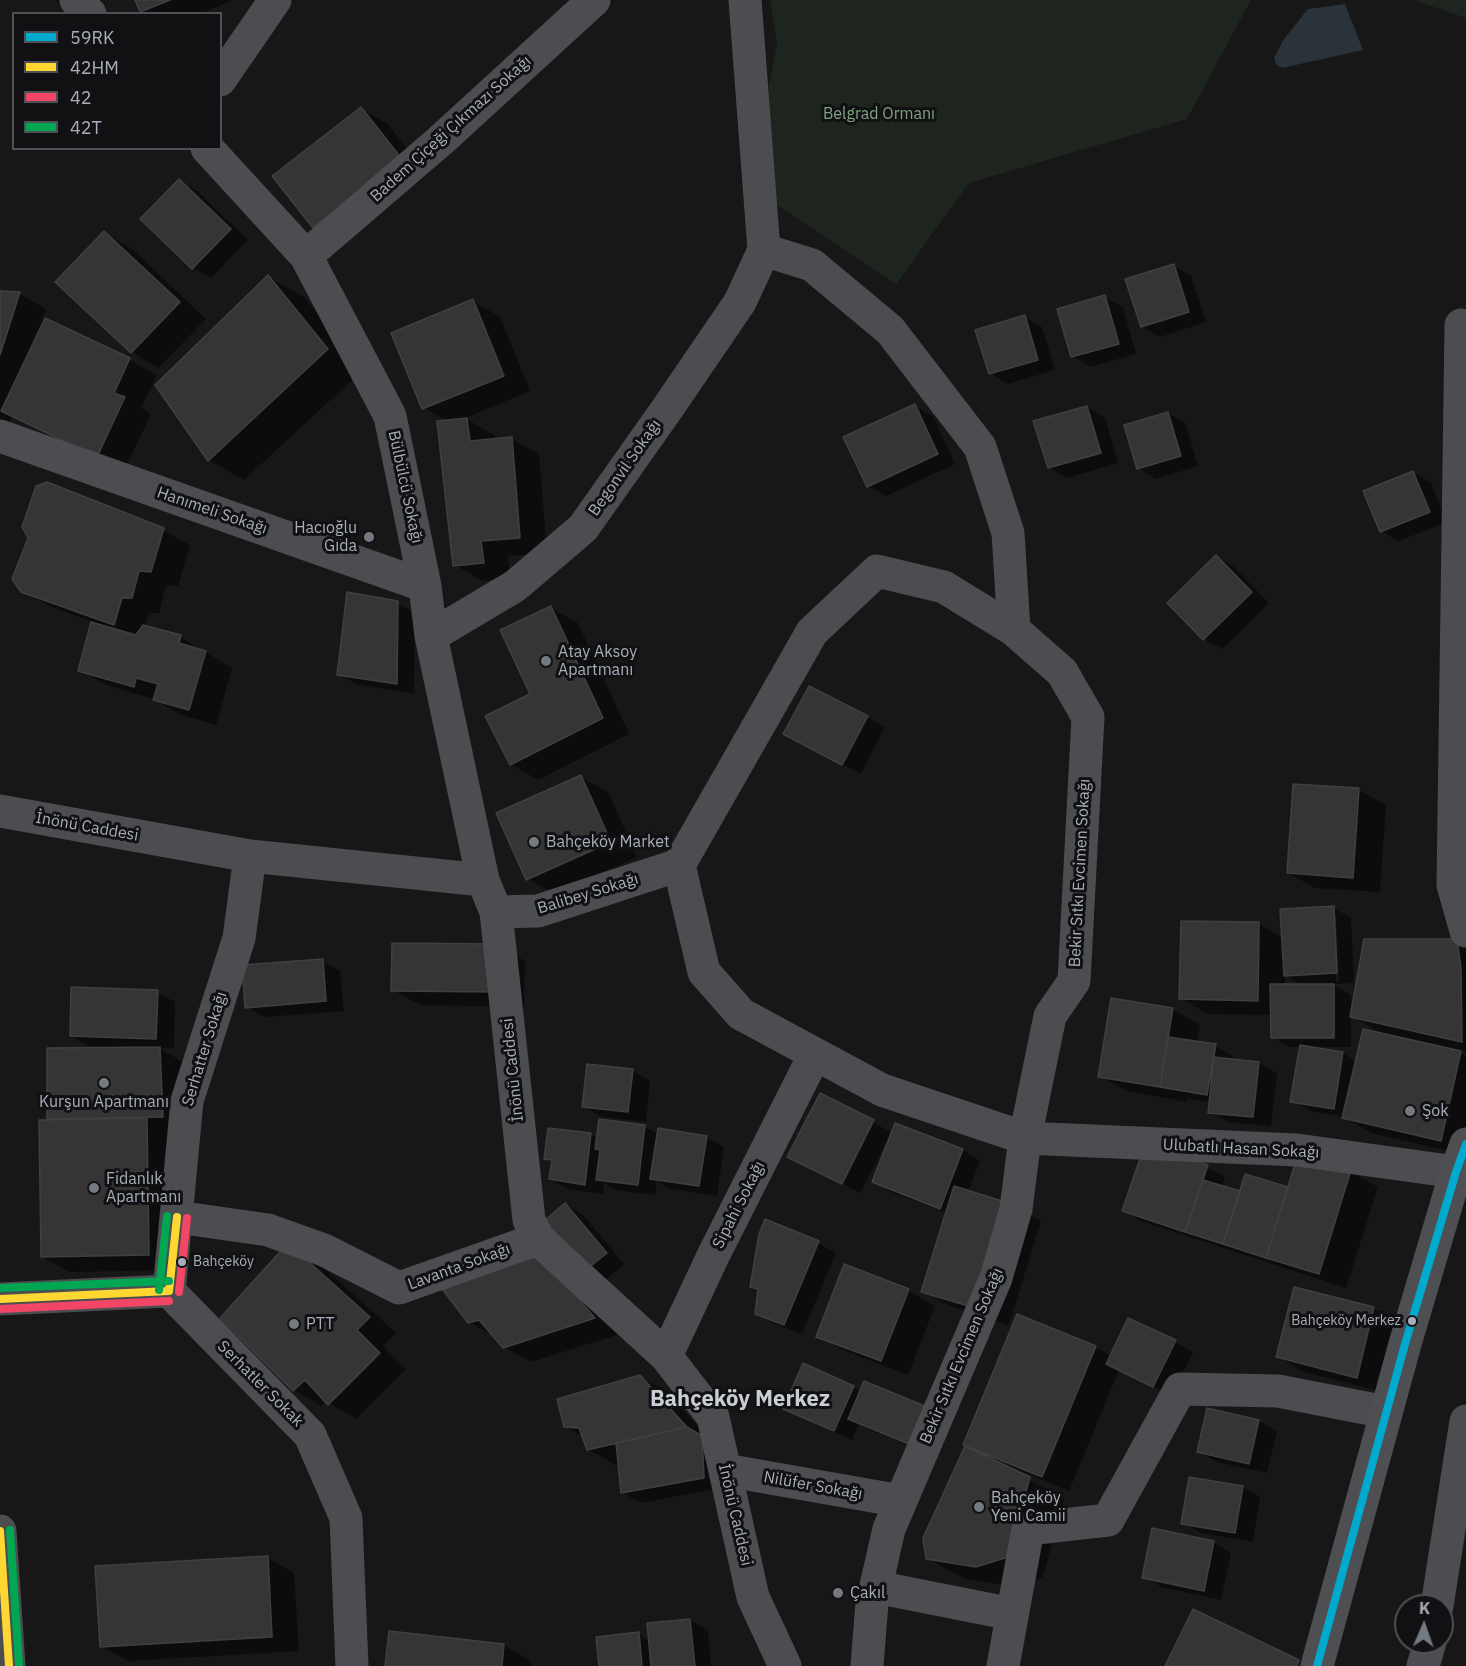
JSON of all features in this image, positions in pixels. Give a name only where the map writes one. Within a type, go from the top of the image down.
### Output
[{"type":"main road","points":[[1317,1666],[1386,1412],[1461,1158]]},
{"type":"street","points":[[222,77],[275,0]]},
{"type":"street","name":"Badem Çiçeği Çıkmazı Sokağı","points":[[306,256],[440,141],[594,0]]},
{"type":"street","points":[[745,0],[764,250],[812,265],[890,330],[980,447],[1008,533],[1014,630]]},
{"type":"street","name":"Bülbülcü Sokağı","points":[[209,150],[306,256],[390,416],[425,586],[431,636],[483,880]]},
{"type":"street","name":"Begonvil Sokağı","points":[[431,636],[515,586],[583,528],[740,302],[764,250]]},
{"type":"street","points":[[1461,325],[1453,885],[1466,931]]},
{"type":"street","name":"Hanımeli Sokağı","points":[[0,436],[425,586]]},
{"type":"street","name":"Bekir Sıtkı Evcimen Sokağı","points":[[679,866],[812,632],[877,571],[944,587],[1014,630],[1062,672],[1088,717],[1074,981],[1050,1016],[1025,1138],[1016,1209],[996,1278],[889,1529],[872,1603],[867,1666]]},
{"type":"street","name":"İnönü Caddesi","points":[[0,811],[250,856],[483,880],[496,912],[529,1220],[538,1239],[666,1356],[713,1417],[753,1597],[785,1666]]},
{"type":"street","name":"Serhatter Sokağı","points":[[169,1291],[187,1101],[239,938],[250,856]]},
{"type":"street","name":"Balibey Sokağı","points":[[496,912],[538,911],[679,866]]},
{"type":"street","name":"Ulubatlı Hasan Sokağı","points":[[679,866],[704,972],[741,1014],[882,1090],[1025,1138],[1461,1158]]},
{"type":"street","name":"Sipahi Sokağı","points":[[666,1356],[719,1244],[815,1054]]},
{"type":"street","name":"Lavanta Sokağı","points":[[177,1217],[268,1230],[324,1250],[399,1288],[538,1239]]},
{"type":"street","points":[[0,1299],[169,1291]]},
{"type":"street","name":"Serhatler Sokak","points":[[169,1291],[310,1435],[346,1518],[352,1666]]},
{"type":"street","points":[[1003,1666],[1028,1529],[1108,1520],[1180,1389],[1278,1391],[1386,1412]]},
{"type":"street","points":[[1439,1594],[1466,1421]]},
{"type":"street","name":"Nilüfer Sokağı","points":[[725,1470],[901,1501]]},
{"type":"street","points":[[0,1531],[9,1666]]},
{"type":"street","points":[[876,1587],[1012,1614]]},
{"type":"green space","name":"Belgrad Ormanı","points":[[770,0],[1251,0],[1187,119],[969,183],[896,284],[750,187],[777,43]]},
{"type":"green space","points":[[1413,0],[1466,0],[1466,18]]},
{"type":"shaded area","points":[[1345,4],[1363,50],[1282,68],[1276,64],[1274,58],[1284,39],[1308,9]]},
{"type":"building","points":[[135,0],[170,0],[140,12]]},
{"type":"building","points":[[361,107],[402,159],[313,228],[272,176]]},
{"type":"building","points":[[179,179],[231,229],[192,269],[140,219]]},
{"type":"building","points":[[104,231],[180,302],[131,353],[55,282]]},
{"type":"building","points":[[1174,264],[1189,312],[1141,327],[1125,279]]},
{"type":"building","points":[[268,275],[328,349],[208,461],[155,385]]},
{"type":"building","points":[[0,291],[20,292],[0,355]]},
{"type":"building","points":[[1105,295],[1119,344],[1071,357],[1057,309]]},
{"type":"building","points":[[473,299],[504,376],[422,409],[391,333]]},
{"type":"building","points":[[1025,315],[1038,360],[989,374],[975,330]]},
{"type":"building","points":[[45,318],[130,358],[114,393],[125,397],[97,457],[1,411]]},
{"type":"building","points":[[915,404],[938,454],[867,487],[843,437]]},
{"type":"building","points":[[1087,406],[1101,453],[1048,468],[1033,421]]},
{"type":"building","points":[[1168,412],[1181,456],[1137,469],[1124,425]]},
{"type":"building","points":[[467,418],[470,441],[512,437],[520,538],[481,541],[484,563],[453,566],[437,421]]},
{"type":"building","points":[[1413,471],[1430,512],[1380,532],[1363,491]]},
{"type":"building","points":[[47,482],[164,528],[151,572],[139,571],[132,598],[122,598],[114,625],[21,592],[12,579],[28,538],[22,527],[36,486]]},
{"type":"building","points":[[1216,555],[1252,592],[1203,640],[1167,603]]},
{"type":"building","points":[[347,592],[398,601],[397,684],[337,675]]},
{"type":"building","name":"Atay Aksoy Apartmanı","points":[[551,606],[603,718],[510,765],[485,716],[530,694],[500,630]]},
{"type":"building","points":[[91,622],[136,635],[143,625],[181,635],[179,643],[206,651],[189,710],[153,700],[158,684],[136,678],[134,687],[78,671]]},
{"type":"building","points":[[809,686],[868,716],[842,765],[783,734]]},
{"type":"building","points":[[581,775],[611,842],[526,880],[496,813]]},
{"type":"building","points":[[1293,784],[1359,788],[1353,878],[1287,873]]},
{"type":"building","points":[[1334,906],[1337,973],[1284,976],[1280,909]]},
{"type":"building","points":[[1181,921],[1259,922],[1258,1001],[1179,999]]},
{"type":"building","points":[[1364,939],[1457,939],[1461,968],[1462,1042],[1350,1017]]},
{"type":"building","points":[[392,943],[498,944],[498,992],[391,991]]},
{"type":"building","points":[[323,959],[326,1001],[245,1008],[242,965]]},
{"type":"building","points":[[1270,984],[1334,984],[1334,1038],[1271,1038]]},
{"type":"building","points":[[71,987],[158,990],[156,1039],[70,1036]]},
{"type":"building","points":[[1111,998],[1173,1008],[1160,1087],[1098,1077]]},
{"type":"building","points":[[1363,1029],[1461,1051],[1441,1141],[1342,1118]]},
{"type":"building","points":[[1168,1037],[1216,1044],[1207,1095],[1160,1087]]},
{"type":"building","points":[[1300,1045],[1343,1052],[1334,1109],[1290,1102]]},
{"type":"building","name":"Kurşun Apartmanı","points":[[160,1047],[163,1117],[47,1119],[47,1048]]},
{"type":"building","points":[[1214,1057],[1259,1062],[1253,1117],[1208,1113]]},
{"type":"building","points":[[587,1064],[633,1069],[628,1112],[582,1107]]},
{"type":"building","points":[[820,1093],[874,1120],[842,1184],[787,1157]]},
{"type":"building","name":"Fidanlık Apartmanı","points":[[147,1118],[149,1255],[41,1257],[39,1120]]},
{"type":"building","points":[[599,1119],[645,1125],[638,1185],[596,1180],[600,1150],[595,1149]]},
{"type":"building","points":[[895,1123],[963,1149],[940,1209],[872,1182]]},
{"type":"building","points":[[548,1128],[591,1133],[585,1185],[549,1179],[552,1160],[544,1159]]},
{"type":"building","points":[[658,1128],[707,1136],[699,1186],[650,1179]]},
{"type":"building","points":[[1145,1144],[1208,1165],[1185,1232],[1122,1211]]},
{"type":"building","points":[[1298,1154],[1351,1170],[1319,1274],[1266,1258]]},
{"type":"building","points":[[1245,1174],[1288,1187],[1266,1258],[1223,1244]]},
{"type":"building","points":[[1203,1180],[1240,1191],[1223,1244],[1185,1232]]},
{"type":"building","points":[[954,1186],[1015,1205],[982,1310],[921,1292]]},
{"type":"building","points":[[565,1203],[607,1253],[587,1269],[545,1220]]},
{"type":"building","points":[[765,1219],[819,1241],[784,1325],[755,1314],[758,1289],[750,1287],[759,1234]]},
{"type":"building","name":"PTT","points":[[288,1243],[370,1317],[357,1330],[380,1353],[328,1405],[305,1380],[293,1391],[220,1318]]},
{"type":"building","points":[[539,1253],[595,1318],[503,1348],[479,1320],[468,1323],[443,1290]]},
{"type":"building","points":[[844,1264],[909,1289],[881,1361],[816,1337]]},
{"type":"building","points":[[1294,1287],[1374,1307],[1357,1378],[1276,1357]]},
{"type":"building","points":[[1017,1314],[1096,1346],[1042,1477],[963,1445]]},
{"type":"building","points":[[1128,1318],[1176,1340],[1153,1387],[1106,1364]]},
{"type":"building","points":[[803,1363],[854,1386],[834,1431],[783,1409]]},
{"type":"building","points":[[640,1375],[687,1427],[587,1450],[579,1428],[564,1427],[557,1399]]},
{"type":"building","points":[[864,1381],[932,1409],[916,1447],[848,1419]]},
{"type":"building","points":[[1207,1408],[1259,1420],[1249,1464],[1197,1452]]},
{"type":"building","points":[[687,1427],[702,1436],[704,1478],[621,1493],[616,1443]]},
{"type":"building","name":"Bahçeköy Yeni Camii","points":[[965,1446],[1030,1477],[1008,1557],[976,1567],[926,1559],[923,1538]]},
{"type":"building","points":[[1189,1477],[1243,1486],[1235,1533],[1181,1524]]},
{"type":"building","points":[[1152,1528],[1214,1541],[1204,1591],[1142,1578]]},
{"type":"building","points":[[268,1556],[272,1637],[100,1647],[95,1566]]},
{"type":"building","points":[[1193,1609],[1299,1660],[1297,1666],[1165,1666]]},
{"type":"building","points":[[690,1619],[695,1666],[651,1666],[647,1623]]},
{"type":"building","points":[[389,1631],[504,1644],[502,1666],[385,1666]]},
{"type":"building","points":[[639,1632],[642,1666],[599,1666],[596,1637]]},
{"type":"transit line","name":"59RK","points":[[1317,1666],[1405,1344],[1466,1144]]},
{"type":"transit line","name":"42T","points":[[159,1290],[167,1216]]},
{"type":"transit line","name":"42HM","points":[[169,1291],[177,1217]]},
{"type":"transit line","name":"42","points":[[179,1292],[187,1218]]},
{"type":"transit line","name":"42T","points":[[0,1288],[169,1281]]},
{"type":"transit line","name":"42HM","points":[[0,1299],[169,1291]]},
{"type":"transit line","name":"42","points":[[0,1309],[169,1301]]},
{"type":"transit line","name":"42T","points":[[10,1530],[19,1665]]},
{"type":"transit line","name":"42HM","points":[[0,1531],[9,1666]]},
{"type":"place","name":"Hacıoğlu Gıda","points":[[369,537]]},
{"type":"place","name":"Atay Aksoy Apartmanı","points":[[546,661]]},
{"type":"place","name":"Bahçeköy Market","points":[[534,842]]},
{"type":"place","name":"Kurşun Apartmanı","points":[[104,1083]]},
{"type":"place","name":"Şok","points":[[1410,1111]]},
{"type":"place","name":"Fidanlık Apartmanı","points":[[94,1188]]},
{"type":"place","name":"Bahçeköy","points":[[182,1262]]},
{"type":"place","name":"Bahçeköy Merkez","points":[[1412,1321]]},
{"type":"place","name":"PTT","points":[[294,1324]]},
{"type":"place","name":"Bahçeköy Yeni Camii","points":[[979,1507]]},
{"type":"place","name":"Çakıl","points":[[838,1593]]},
{"type":"district","name":"Bahçeköy Merkez","points":[[740,1400]]}]
